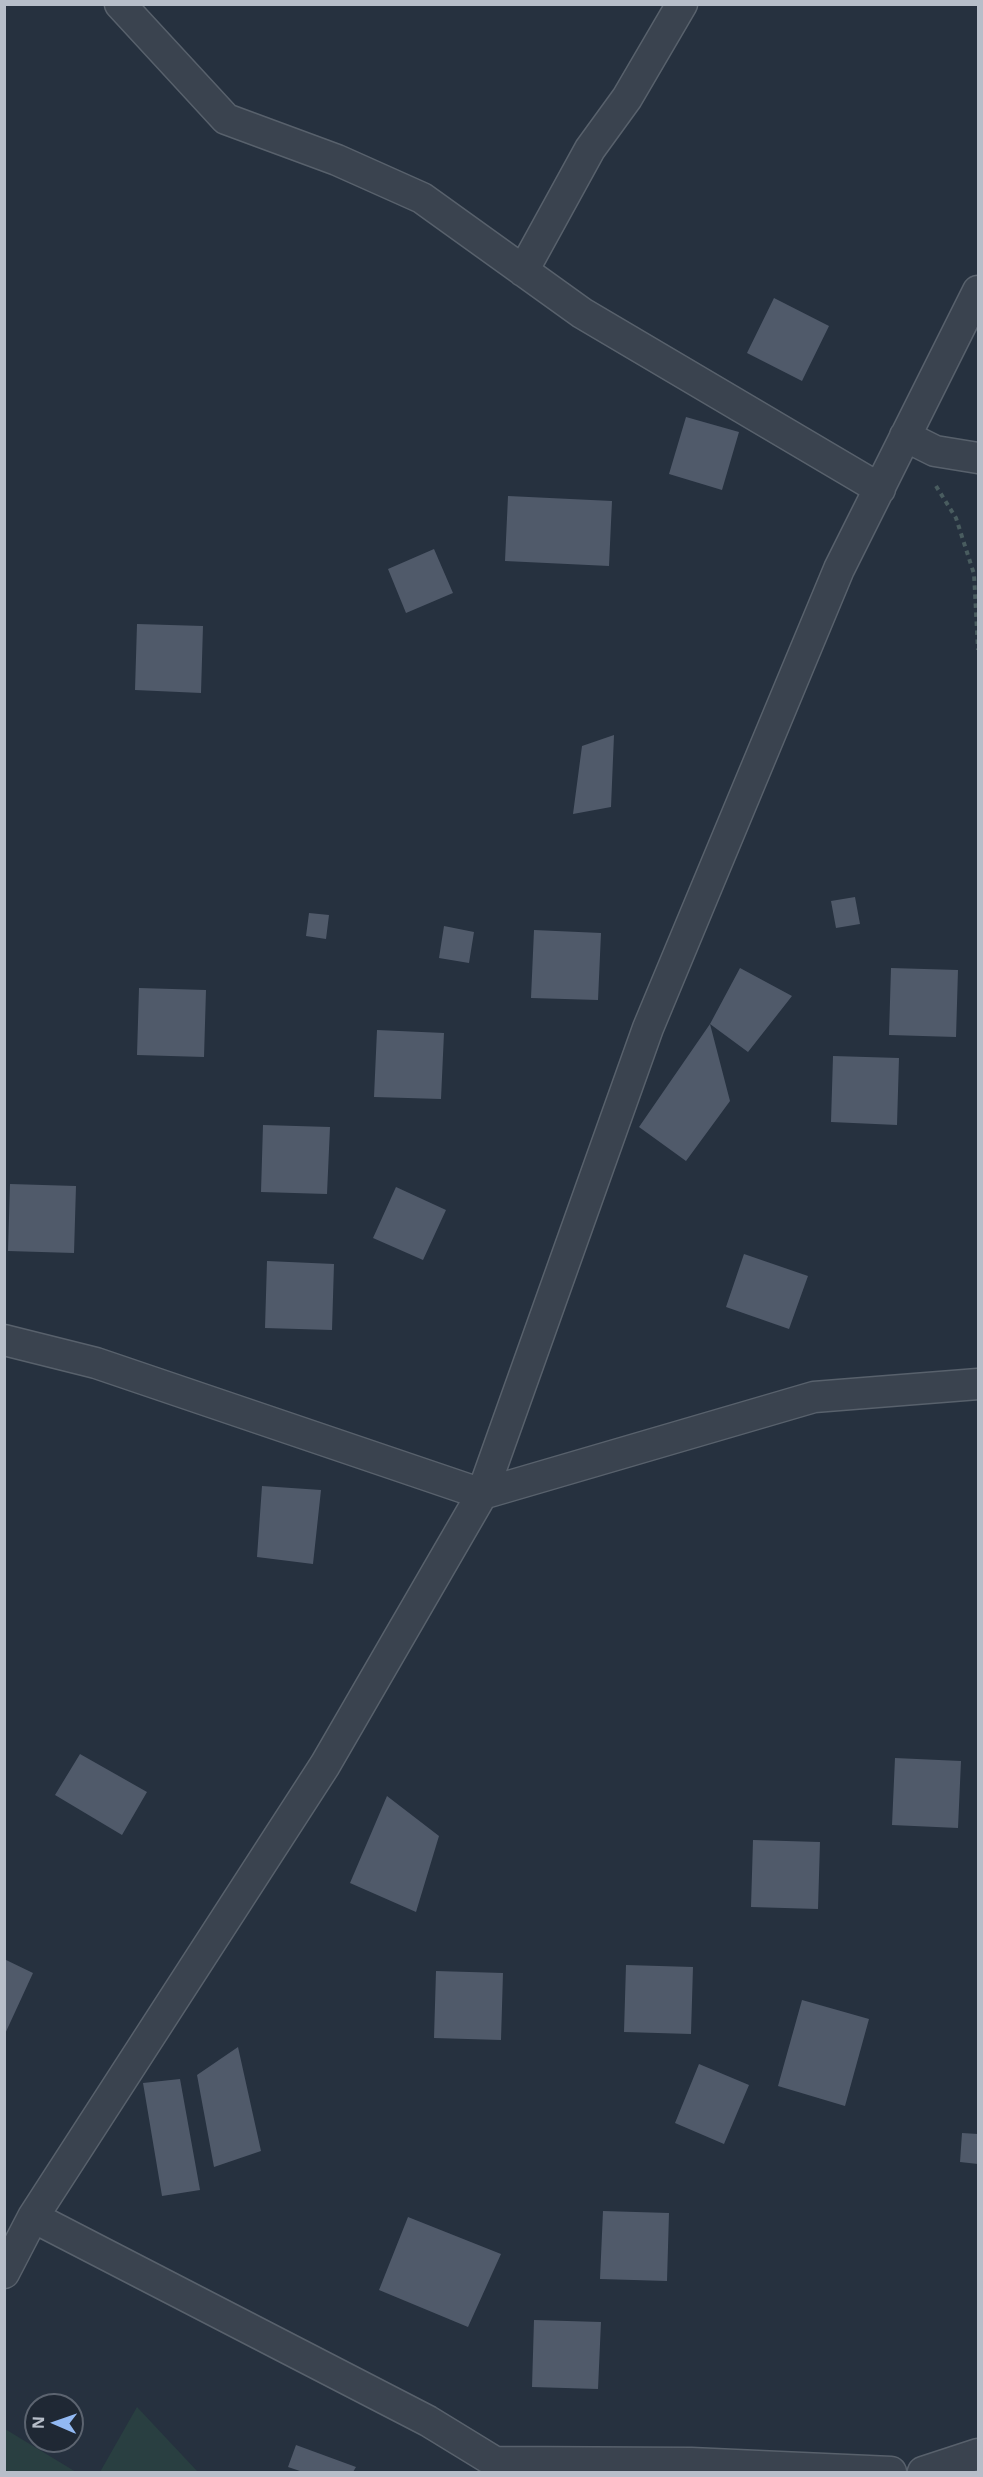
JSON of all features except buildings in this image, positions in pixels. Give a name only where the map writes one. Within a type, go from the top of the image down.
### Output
[{"type":"street","points":[[120,4],[226,119],[337,160],[422,198],[582,314],[879,489]]},
{"type":"street","points":[[523,271],[590,149],[627,98],[682,4]]},
{"type":"street","points":[[4,2273],[33,2217],[325,1766],[482,1494],[648,1028],[839,569],[978,291]]},
{"type":"street","points":[[905,436],[935,451],[978,458]]},
{"type":"street","points":[[4,1340],[96,1363],[482,1494],[814,1397],[978,1384]]},
{"type":"street","points":[[33,2217],[428,2421],[495,2462],[691,2463],[891,2472]]},
{"type":"street","points":[[923,2472],[978,2454]]},
{"type":"path","points":[[934,482],[956,518],[974,574],[978,650]]},
{"type":"green space","points":[[137,2407],[198,2472],[100,2472]]},
{"type":"green space","points":[[5,2429],[24,2441],[24,2453],[45,2453],[76,2472],[5,2472]]}]
